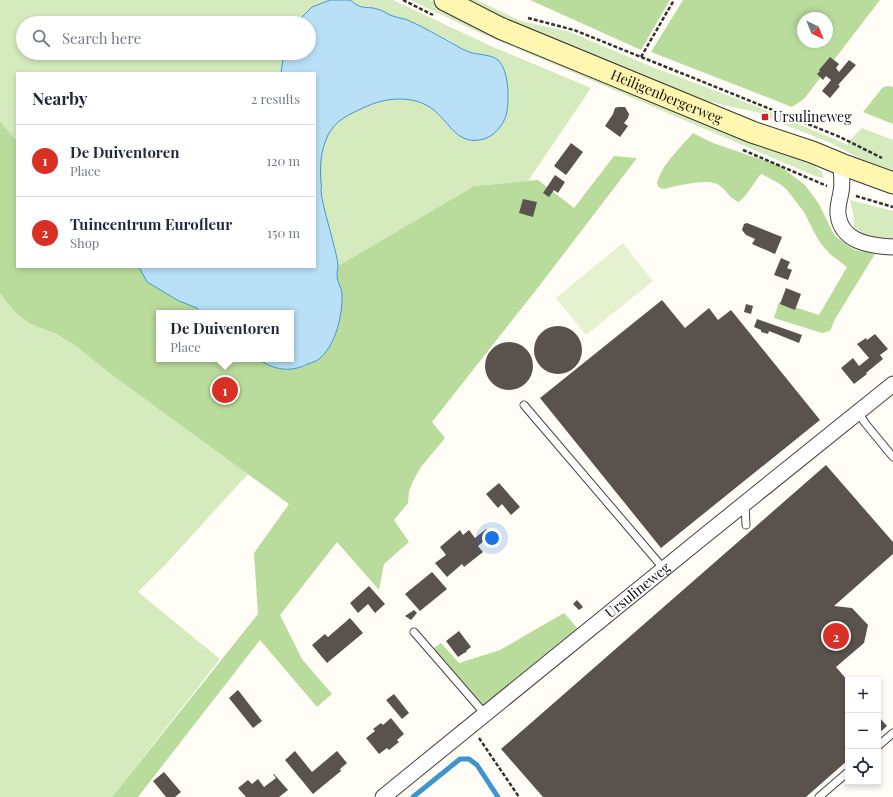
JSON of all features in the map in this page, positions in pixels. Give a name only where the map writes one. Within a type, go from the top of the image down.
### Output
[{"type":"main road","name":"Heiligenbergerweg","points":[[445,0],[515,34],[752,132],[812,152],[893,183]]},
{"type":"street","points":[[841,164],[841,191],[838,214],[846,233],[863,243],[872,246],[893,247]]},
{"type":"street","name":"Ursulineweg","points":[[383,797],[893,384]]},
{"type":"lane","points":[[524,405],[664,569]]},
{"type":"lane","points":[[858,412],[864,423],[893,457]]},
{"type":"lane","points":[[745,504],[746,525]]},
{"type":"lane","points":[[414,632],[485,714]]},
{"type":"lane","points":[[881,743],[893,733]]},
{"type":"lane","points":[[819,797],[845,775]]},
{"type":"path","points":[[641,57],[674,0]]},
{"type":"path","name":"Heiligenbergerweg","points":[[527,18],[569,28],[840,137],[886,160]]},
{"type":"path","points":[[841,191],[893,207]]},
{"type":"path","points":[[471,726],[519,797]]},
{"type":"green space","points":[[0,0],[330,0],[312,7],[303,16],[16,16],[16,60],[283,60],[281,72],[16,72],[16,140],[0,121]]},
{"type":"green space","points":[[350,0],[393,0],[493,47],[591,88],[528,181],[474,186],[338,266],[323,201],[320,174],[320,161],[324,146],[334,125],[344,116],[373,103],[394,99],[405,99],[419,101],[429,106],[448,125],[507,82],[504,69],[491,57],[469,52],[455,46],[451,41],[404,19],[391,16],[376,8],[357,6]]},
{"type":"green space","points":[[410,0],[430,0],[516,42],[678,112],[811,163],[822,172],[824,178],[815,176],[478,32]]},
{"type":"green space","points":[[465,0],[477,0],[521,21],[570,32],[650,66],[753,105],[848,145],[848,142],[862,128],[893,140],[893,173],[866,162],[831,143],[780,123],[760,113],[706,101],[610,66]]},
{"type":"green space","points":[[530,0],[670,0],[641,50]]},
{"type":"green space","points":[[683,0],[880,0],[804,99],[792,107],[651,52]]},
{"type":"green space","points":[[883,87],[893,87],[893,124],[863,112]]},
{"type":"green space","points":[[0,121],[16,140],[16,268],[140,268],[147,282],[179,301],[199,310],[156,310],[156,362],[264,362],[277,368],[286,370],[305,366],[337,330],[341,312],[342,293],[337,277],[338,266],[474,186],[538,180],[574,208],[614,156],[637,158],[540,285],[432,422],[445,438],[421,467],[409,491],[408,503],[394,520],[409,542],[384,564],[379,590],[337,542],[280,615],[302,659],[332,694],[317,707],[260,640],[138,797],[112,797],[258,614],[254,553],[289,504],[115,377],[73,344],[56,334],[29,323],[13,310],[0,293]]},
{"type":"green space","points":[[693,133],[713,143],[780,166],[805,185],[819,204],[836,237],[855,250],[875,254],[835,319],[830,331],[822,333],[774,318],[779,302],[819,315],[847,267],[831,255],[821,244],[804,212],[787,190],[780,184],[762,174],[739,202],[733,199],[723,188],[715,183],[701,182],[664,189],[657,185],[666,164]]},
{"type":"green space","points":[[850,200],[893,211],[893,240],[872,239],[854,229],[854,218]]},
{"type":"green space","points":[[623,243],[653,281],[586,335],[556,298]]},
{"type":"green space","points":[[0,293],[13,310],[73,344],[248,474],[164,566],[138,592],[220,659],[112,797],[0,797]]},
{"type":"green space","points":[[564,613],[579,630],[484,706],[434,648],[441,643],[459,663],[500,650]]},
{"type":"water","points":[[330,0],[349,0],[360,6],[379,9],[390,15],[405,19],[472,53],[495,58],[502,65],[506,77],[508,99],[505,120],[496,132],[484,139],[468,140],[461,137],[435,111],[427,106],[418,102],[400,99],[381,101],[372,104],[347,116],[335,125],[325,141],[322,153],[321,191],[338,262],[337,278],[342,294],[340,319],[331,344],[320,358],[295,369],[282,369],[270,366],[262,362],[294,362],[294,310],[199,310],[179,301],[147,282],[140,268],[316,268],[316,72],[281,72],[283,60],[316,60],[316,16],[303,16],[312,7]]},
{"type":"building","points":[[830,57],[839,64],[836,68],[839,72],[849,60],[856,65],[838,85],[840,86],[830,98],[822,91],[831,80],[826,76],[823,80],[817,74]]},
{"type":"building","points":[[625,107],[629,114],[624,123],[628,126],[620,137],[605,126],[615,108]]},
{"type":"building","points":[[571,143],[583,152],[566,175],[554,166]]},
{"type":"building","points":[[555,175],[565,182],[558,193],[554,190],[549,197],[543,193]]},
{"type":"building","points":[[523,199],[537,202],[533,217],[519,213]]},
{"type":"building","points":[[747,223],[782,237],[775,254],[752,244],[755,239],[746,235],[742,230],[744,224]]},
{"type":"building","points":[[781,258],[790,262],[787,268],[792,270],[788,280],[774,275]]},
{"type":"building","points":[[786,288],[801,294],[795,310],[780,304]]},
{"type":"building","points":[[662,300],[685,328],[709,308],[718,320],[731,310],[820,420],[661,548],[540,398]]},
{"type":"building","points":[[746,304],[753,306],[751,314],[744,312]]},
{"type":"building","points":[[757,319],[802,335],[799,343],[769,331],[768,334],[761,332],[761,330],[754,327]]},
{"type":"building","points":[[553,326],[563,326],[575,333],[582,345],[582,355],[575,367],[563,374],[553,374],[545,370],[538,363],[534,355],[534,345],[538,337],[545,330]]},
{"type":"building","points":[[875,334],[888,349],[880,355],[883,359],[854,384],[841,368],[853,358],[859,366],[869,358],[857,344],[866,338],[867,340]]},
{"type":"building","points":[[509,342],[518,344],[526,349],[531,357],[533,366],[531,375],[526,383],[518,388],[509,390],[500,388],[492,383],[487,375],[485,366],[487,357],[492,349],[500,344]]},
{"type":"building","points":[[223,386],[227,386],[229,390],[227,394],[223,394],[221,392],[221,388]]},
{"type":"building","points":[[826,465],[893,542],[893,554],[834,606],[852,608],[868,625],[864,643],[836,667],[845,678],[845,763],[806,797],[543,797],[501,749]]},
{"type":"building","points":[[499,483],[520,507],[511,515],[502,504],[498,508],[486,494]]},
{"type":"building","points":[[486,529],[491,535],[478,546],[483,552],[464,567],[462,564],[447,577],[435,563],[446,555],[440,547],[460,530],[463,535],[469,530],[475,538]]},
{"type":"building","points":[[432,572],[447,589],[420,611],[405,594]]},
{"type":"building","points":[[369,586],[385,604],[375,613],[368,604],[358,613],[350,603]]},
{"type":"building","points":[[577,600],[583,607],[579,610],[573,604]]},
{"type":"building","points":[[414,610],[417,613],[411,620],[405,616]]},
{"type":"building","points":[[350,618],[363,633],[327,663],[312,645],[325,634],[328,637]]},
{"type":"building","points":[[459,631],[471,647],[466,651],[467,652],[458,657],[446,641]]},
{"type":"building","points":[[238,690],[262,721],[253,728],[229,698]]},
{"type":"building","points":[[394,694],[409,713],[402,719],[386,700]]},
{"type":"building","points":[[391,718],[404,734],[397,740],[399,742],[389,750],[387,748],[379,754],[366,738],[375,731],[373,729],[381,723],[383,725]]},
{"type":"building","points":[[881,719],[887,726],[881,731]]},
{"type":"building","points":[[295,751],[312,772],[337,751],[347,763],[340,769],[341,771],[313,794],[285,760]]},
{"type":"building","points":[[164,772],[181,792],[175,797],[166,797],[153,781]]},
{"type":"building","points":[[273,774],[288,790],[279,797],[246,797],[238,788],[248,780],[252,784],[258,779],[264,787],[276,778]]},
{"type":"waterway","points":[[413,797],[460,759],[469,759],[477,765],[498,797]]},
{"type":"place","name":"Ursulineweg","points":[[765,117]]},
{"type":"place","name":"De Duiventoren","points":[[225,390]]},
{"type":"place","name":"Tuincentrum Eurofleur","points":[[836,636]]}]
